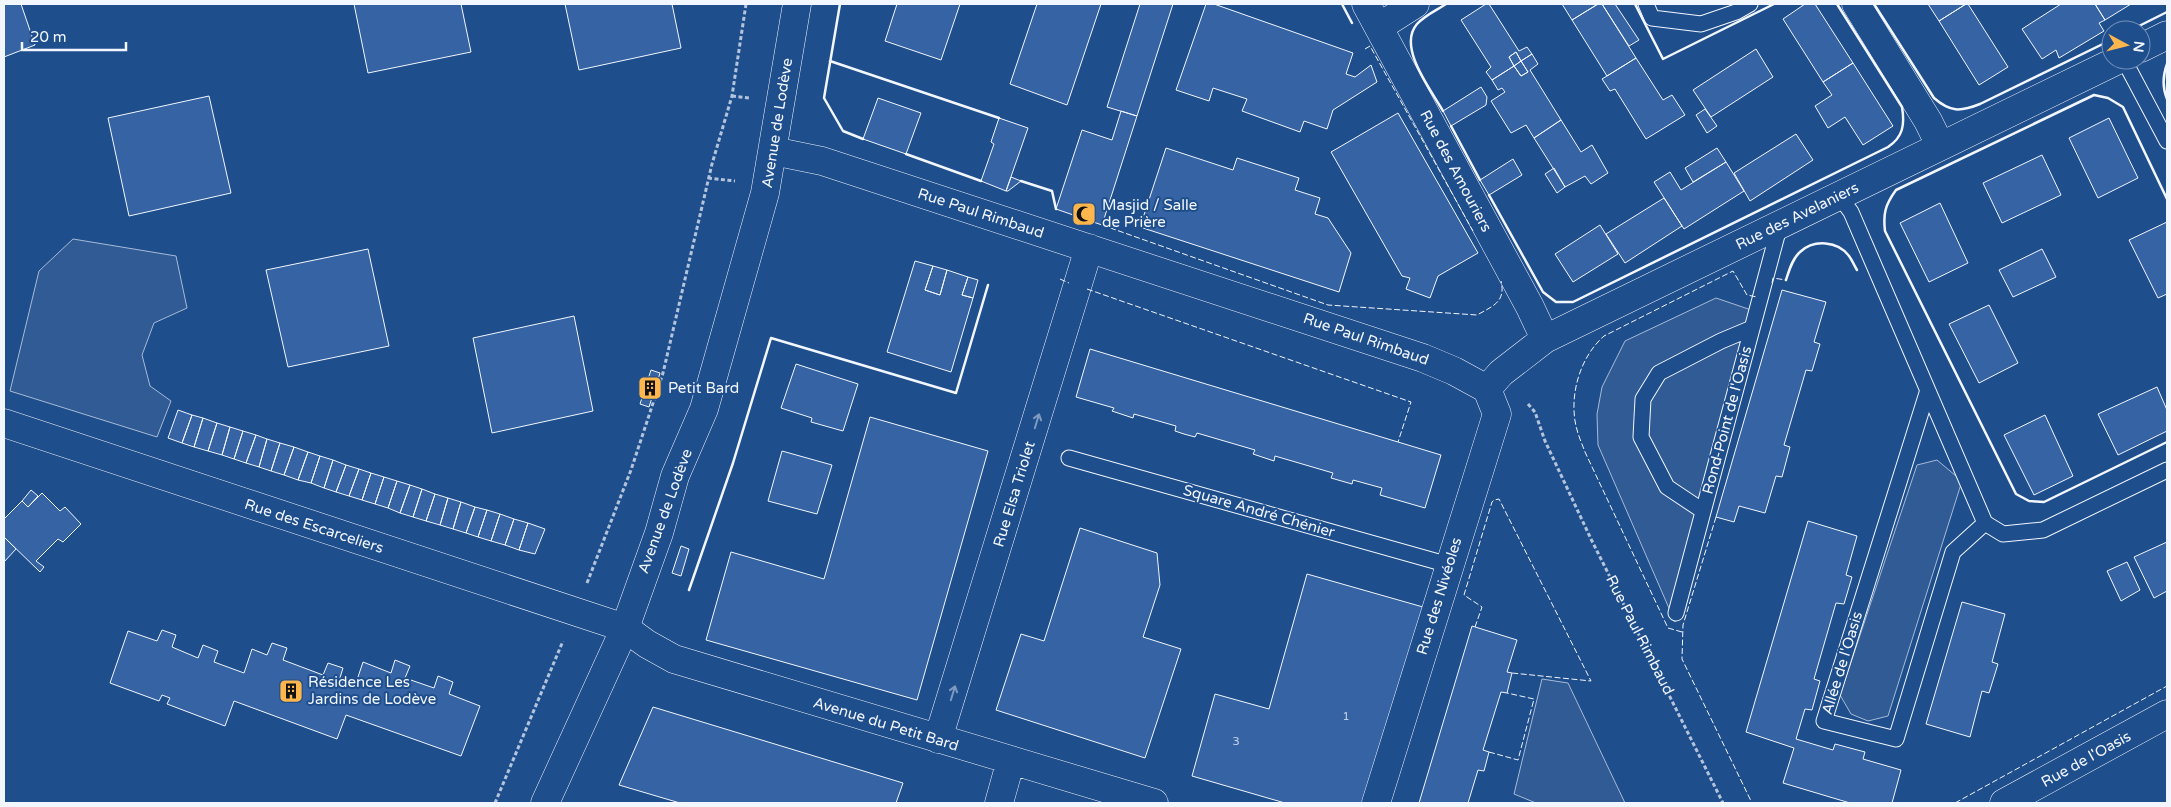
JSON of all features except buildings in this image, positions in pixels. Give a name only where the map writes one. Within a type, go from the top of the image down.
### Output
[{"type":"street","name":"Avenue de Lodève","points":[[545,803],[624,628],[659,533],[675,476],[704,409],[758,220],[773,151],[797,4]]},
{"type":"street","points":[[1372,15],[1415,4]]},
{"type":"street","points":[[1856,4],[1928,121],[1940,145]]},
{"type":"street","name":"Rue des Amouriers","points":[[1372,15],[1530,307],[1545,339]]},
{"type":"street","points":[[2151,43],[2167,35]]},
{"type":"street","name":"Rue des Avelaniers","points":[[1488,389],[1501,373],[1545,339],[2101,68]]},
{"type":"street","name":"Rue Paul Rimbaud","points":[[773,151],[822,161],[1423,358],[1454,371],[1488,389]]},
{"type":"street","name":"Rue Elsa Triolet","points":[[938,739],[1090,248]]},
{"type":"street","name":"Rue des Nivéoles","points":[[1376,803],[1497,414],[1488,389]]},
{"type":"street","name":"Rue des Escarceliers","points":[[4,423],[624,628]]},
{"type":"street","name":"Avenue du Petit Bard","points":[[624,628],[674,659],[1154,803]]},
{"type":"street","name":"Rue de l'Oasis","points":[[2004,803],[2167,714]]},
{"type":"street","points":[[999,803],[1011,760]]},
{"type":"lane","points":[[1646,4],[1652,18],[1701,24],[1736,12],[1750,4]]},
{"type":"lane","points":[[2129,70],[2167,141]]},
{"type":"lane","points":[[1839,196],[1850,212],[1985,523],[2003,534],[2043,530],[2167,470]]},
{"type":"lane","name":"Rond-Point de l'Oasis","points":[[1676,613],[1780,224]]},
{"type":"lane","name":"Rond-Point de l'Oasis","points":[[1703,511],[1667,487],[1641,437],[1643,399],[1660,373],[1721,341],[1752,328]]},
{"type":"lane","name":"Allée de l'Oasis","points":[[1927,393],[1824,721],[1896,739],[1953,552],[1985,523]]},
{"type":"lane","name":"Square André Chénier","points":[[1069,458],[1449,565]]},
{"type":"path","points":[[494,803],[575,612],[628,478],[663,372],[712,164],[732,96],[746,4]]},
{"type":"path","name":"Rue Paul Rimbaud","points":[[1488,389],[1521,395],[1535,412],[1544,441],[1591,539],[1723,803]]},
{"type":"shaded area","points":[[73,239],[176,256],[187,308],[154,323],[142,355],[150,386],[171,401],[157,437],[10,391],[39,271]]},
{"type":"shaded area","points":[[1716,298],[1763,314],[1675,622],[1598,445],[1597,414],[1602,387],[1625,341]]},
{"type":"shaded area","points":[[1937,460],[1962,481],[1888,716],[1868,721],[1851,714],[1840,695],[1917,465]]},
{"type":"shaded area","points":[[1542,679],[1568,683],[1625,803],[1536,803],[1514,794]]},
{"type":"fence","points":[[1365,49],[1370,46],[1473,231]]},
{"type":"fence","points":[[1102,225],[1328,305],[1477,315],[1493,306],[1500,299],[1502,294],[1501,281]]},
{"type":"fence","points":[[1682,632],[1668,628],[1585,452],[1574,414],[1575,389],[1578,377],[1589,355],[1604,336],[1733,271],[1747,295],[1757,297]]},
{"type":"fence","points":[[1772,283],[1773,278],[1786,280]]},
{"type":"fence","points":[[1060,279],[1069,283]]},
{"type":"fence","points":[[1087,289],[1411,402],[1398,442]]},
{"type":"fence","points":[[1475,627],[1482,607],[1464,595],[1492,502],[1499,499],[1591,681],[1512,673]]},
{"type":"fence","points":[[1716,517],[1683,625],[1682,659],[1752,803]]},
{"type":"fence","points":[[1955,803],[2167,686]]},
{"type":"fence","points":[[1489,752],[1518,760],[1534,699],[1507,693]]},
{"type":"wall","points":[[840,4],[824,98],[843,131],[863,139]]},
{"type":"wall","points":[[1342,4],[1352,23]]},
{"type":"wall","points":[[1443,111],[1418,68],[1411,44],[1412,33],[1417,24],[1427,15],[1446,4]]},
{"type":"wall","points":[[1635,4],[1663,59],[1774,4]]},
{"type":"wall","points":[[1489,195],[1543,292],[1556,302],[1573,302],[1888,147],[1897,139],[1902,130],[1902,107],[1837,4]]},
{"type":"wall","points":[[1874,4],[1934,98],[1950,108],[1961,109],[1980,104],[2101,45]]},
{"type":"wall","points":[[2151,20],[2167,12]]},
{"type":"wall","points":[[830,61],[999,118]]},
{"type":"wall","points":[[2167,64],[2164,81],[2167,99]]},
{"type":"wall","points":[[2167,199],[2123,107],[2108,98],[2094,95],[1896,190],[1889,200],[1884,220],[1885,231],[2016,494],[2029,501],[2044,502],[2167,442]]},
{"type":"wall","points":[[1451,126],[1480,180]]},
{"type":"wall","points":[[906,154],[981,181]]},
{"type":"wall","points":[[1021,181],[1052,191],[1056,209]]},
{"type":"wall","points":[[1786,280],[1791,265],[1800,252],[1812,245],[1826,243],[1839,247],[1844,251],[1857,270]]},
{"type":"wall","points":[[689,590],[733,463],[771,338],[956,393],[988,285]]},
{"type":"place","name":"Masjid / Salle de Prière","points":[[1084,214]]},
{"type":"place","name":"Petit Bard","points":[[650,388]]},
{"type":"place","name":"Résidence Les Jardins de Lodève","points":[[291,691]]}]
